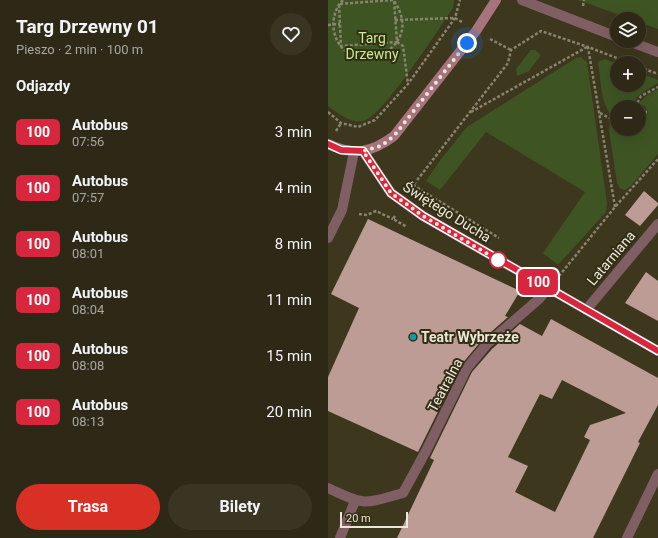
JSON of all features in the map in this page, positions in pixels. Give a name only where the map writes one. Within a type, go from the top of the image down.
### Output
[{"type":"street","points":[[328,144],[341,150],[358,152],[381,146],[394,136],[476,31],[496,0]]},
{"type":"street","points":[[522,0],[610,34]]},
{"type":"street","points":[[646,48],[658,52]]},
{"type":"street","points":[[328,238],[342,210],[358,152]]},
{"type":"street","name":"Świętego Ducha","points":[[358,152],[391,193],[423,216],[658,351]]},
{"type":"street","name":"Latarniana","points":[[586,310],[658,224]]},
{"type":"street","name":"Teatralna","points":[[355,501],[369,503],[403,493],[426,451],[467,368],[487,344],[539,299],[548,288]]},
{"type":"street","points":[[627,538],[658,474]]},
{"type":"street","points":[[328,488],[355,501],[340,538]]},
{"type":"path","points":[[343,0],[339,4],[334,14],[333,25],[335,36],[341,46],[356,56],[375,58],[387,52],[397,42],[401,35],[403,19],[400,9],[394,0]]},
{"type":"path","points":[[339,4],[394,0]]},
{"type":"path","points":[[394,0],[397,42]]},
{"type":"path","points":[[328,112],[341,123],[358,127],[375,120],[408,84],[454,18],[460,0]]},
{"type":"path","points":[[583,6],[584,0]]},
{"type":"path","points":[[339,4],[341,46]]},
{"type":"path","points":[[395,20],[454,18]]},
{"type":"path","points":[[328,25],[340,24]]},
{"type":"path","points":[[413,185],[508,63],[511,50],[541,31],[612,56]]},
{"type":"path","points":[[341,46],[397,42],[403,46],[408,84]]},
{"type":"path","points":[[470,112],[588,47]]},
{"type":"path","points":[[588,47],[615,207]]},
{"type":"path","points":[[646,70],[658,74]]},
{"type":"path","points":[[639,100],[641,96],[658,87]]},
{"type":"path","points":[[599,113],[610,118]]},
{"type":"path","points":[[548,288],[615,207],[658,159]]},
{"type":"path","points":[[367,215],[376,211],[393,219]]},
{"type":"green space","name":"Targ Drzewny","points":[[328,0],[454,0],[453,8],[411,70],[384,104],[373,115],[364,121],[359,122],[349,119],[340,115],[328,106]]},
{"type":"green space","points":[[578,0],[658,0],[658,29],[646,25],[646,12],[611,12]]},
{"type":"green space","points":[[531,50],[535,50],[541,55],[529,71],[517,76],[516,69]]},
{"type":"green space","points":[[581,57],[587,62],[607,203],[606,212],[558,265],[543,253],[585,192],[486,132],[440,190],[426,181],[441,159],[467,127],[576,58]]},
{"type":"green space","points":[[605,59],[610,61],[610,92],[643,92],[635,100],[610,100],[610,114],[602,94],[598,62]]},
{"type":"green space","points":[[646,76],[658,80],[658,83],[646,90]]},
{"type":"green space","points":[[658,89],[658,154],[630,187],[624,190],[620,188],[617,183],[609,130],[610,122],[610,136],[646,136],[646,119],[648,112],[646,108],[646,100],[642,100]]},
{"type":"building","points":[[644,191],[658,203],[658,205],[640,226],[625,215]]},
{"type":"building","name":"Teatr Wybrzeże","points":[[368,219],[520,291],[505,316],[508,317],[482,340],[461,365],[418,452],[328,411],[328,377],[359,308],[331,294]]},
{"type":"building","points":[[646,272],[658,281],[658,321],[625,303]]},
{"type":"building","points":[[551,319],[658,378],[658,405],[638,442],[640,443],[593,538],[397,538],[434,460],[430,458],[472,372],[492,349],[520,324],[542,336]],"holes":[[[562,380],[626,413],[590,425],[584,437],[590,440],[555,512],[515,492],[528,466],[508,457],[540,394],[552,399]]]},
{"type":"bus line","name":"100","points":[[328,144],[341,150],[354,152],[363,151],[391,193],[423,216],[658,351]]},
{"type":"place","name":"Teatr Wybrzeże","points":[[413,337]]},
{"type":"route","points":[[467,43],[394,136],[381,146],[363,151],[391,193],[423,216],[498,260]]}]
